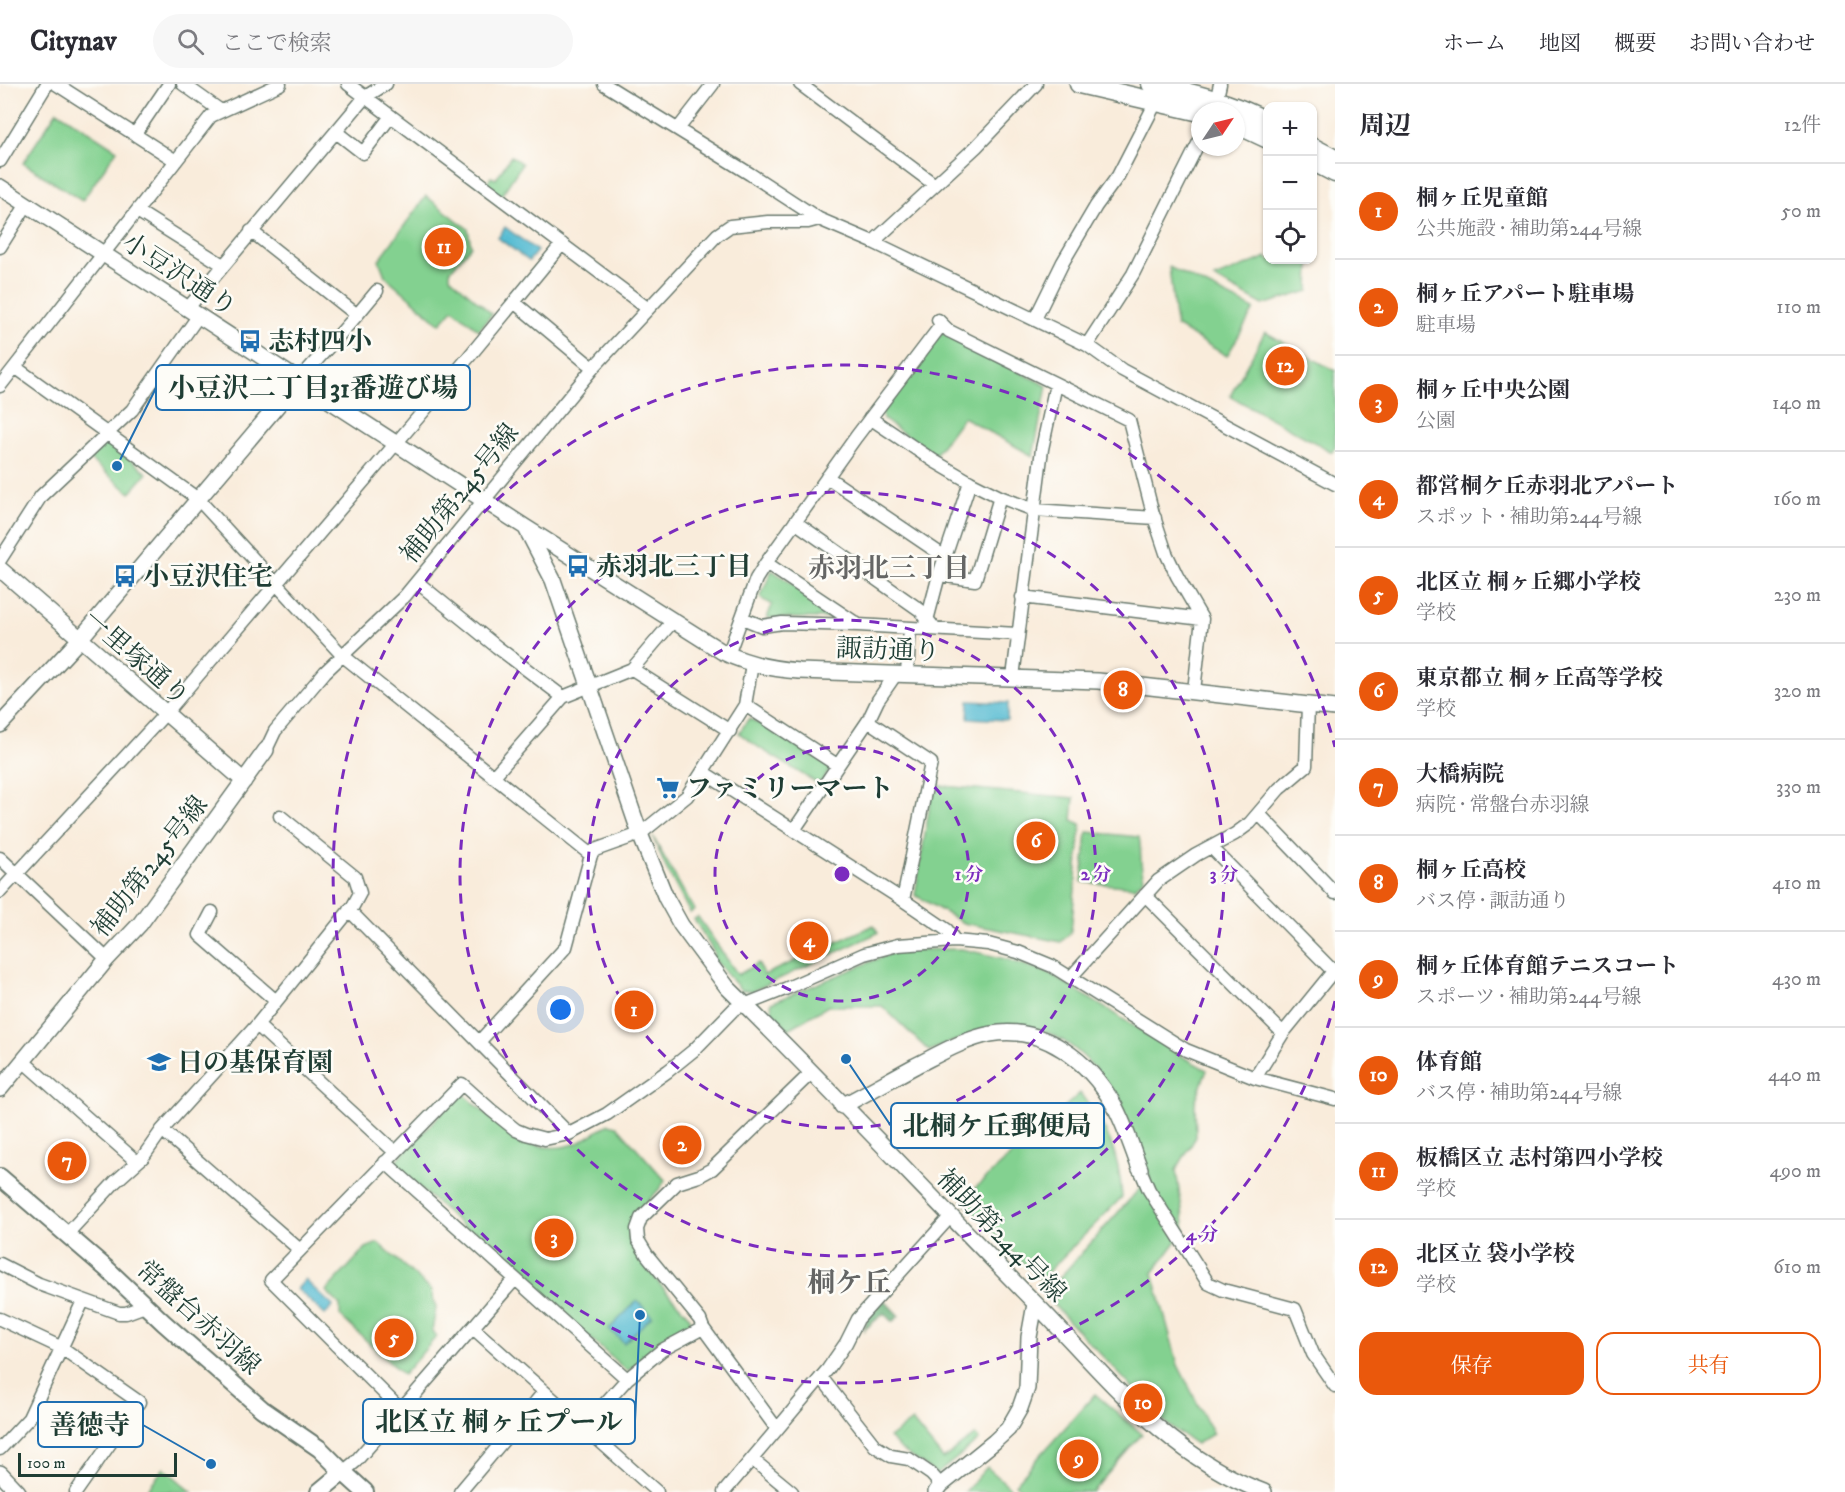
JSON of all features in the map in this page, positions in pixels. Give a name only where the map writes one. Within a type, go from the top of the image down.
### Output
[{"type":"main road","points":[[1079,84],[1191,110]]},
{"type":"main road","points":[[1152,84],[1216,98],[1263,119]]},
{"type":"main road","points":[[1245,128],[1263,137]]},
{"type":"main road","points":[[1317,150],[1335,159]]},
{"type":"main road","points":[[1317,164],[1335,173]]},
{"type":"main road","name":"常盤台赤羽線","points":[[0,1177],[107,1269],[145,1306],[262,1409],[320,1449],[366,1492]]},
{"type":"main road","points":[[319,1492],[343,1472]]},
{"type":"street","points":[[0,161],[47,84]]},
{"type":"street","points":[[56,84],[176,161]]},
{"type":"street","points":[[135,134],[169,84]]},
{"type":"street","points":[[183,84],[221,111]]},
{"type":"street","points":[[0,386],[211,116],[280,84]]},
{"type":"street","points":[[348,84],[647,308]]},
{"type":"street","points":[[0,560],[41,496],[132,410],[223,265],[365,97],[386,84]]},
{"type":"street","points":[[604,84],[819,219]]},
{"type":"street","points":[[678,129],[714,84]]},
{"type":"street","points":[[800,84],[935,185]]},
{"type":"street","points":[[874,245],[976,147],[1036,84]]},
{"type":"street","points":[[1035,319],[1063,262],[1096,206],[1119,176],[1156,102]]},
{"type":"street","points":[[336,132],[363,153],[391,116]]},
{"type":"street","points":[[1087,345],[1133,274],[1192,156]]},
{"type":"street","name":"小豆沢通り","points":[[0,187],[485,500]]},
{"type":"street","points":[[0,247],[27,204]]},
{"type":"street","points":[[137,211],[223,265]]},
{"type":"street","name":"補助第245号線","points":[[0,1089],[107,959],[146,916],[266,750],[275,731],[342,656],[405,597],[593,368],[705,247],[730,226],[768,222],[808,222],[819,219],[1087,345],[1122,370],[1335,484]]},
{"type":"street","points":[[251,231],[357,315]]},
{"type":"street","points":[[0,892],[165,714],[562,244]]},
{"type":"street","points":[[0,725],[80,639],[377,291]]},
{"type":"street","points":[[514,302],[593,368]]},
{"type":"street","points":[[728,655],[756,579],[766,562],[940,322],[949,331],[1129,420],[1155,518],[1177,576],[1202,619],[1194,692]]},
{"type":"street","points":[[15,368],[198,499],[342,656],[591,855]]},
{"type":"street","points":[[1013,677],[1042,449],[1056,384]]},
{"type":"street","points":[[870,418],[970,482],[1034,510],[1155,518]]},
{"type":"street","points":[[827,477],[945,557]]},
{"type":"street","points":[[929,626],[939,575],[970,482]]},
{"type":"street","points":[[939,575],[975,580],[1000,497]]},
{"type":"street","name":"諏訪通り","points":[[485,500],[672,621],[728,655],[752,664],[782,670],[1098,681],[1335,708]]},
{"type":"street","points":[[795,522],[920,610],[929,626]]},
{"type":"street","name":"補助第244号線","points":[[525,527],[553,580],[640,834],[666,898],[681,925],[727,987],[1164,1435],[1223,1474],[1264,1492]]},
{"type":"street","points":[[766,562],[858,625]]},
{"type":"street","name":"一里塚通り","points":[[0,568],[244,781]]},
{"type":"street","points":[[417,582],[562,697]]},
{"type":"street","points":[[1022,597],[1202,619]]},
{"type":"street","points":[[742,618],[762,626],[782,623],[910,628],[929,626],[1017,634]]},
{"type":"street","points":[[493,777],[562,697],[632,669],[672,621]]},
{"type":"street","points":[[794,830],[868,721],[878,700],[902,674],[910,628]]},
{"type":"street","points":[[479,1042],[566,947],[591,855],[595,850],[640,834],[687,796],[745,705],[752,664]]},
{"type":"street","points":[[632,669],[730,731]]},
{"type":"street","points":[[1071,977],[1158,881],[1235,834],[1259,814],[1278,789],[1306,766],[1308,704]]},
{"type":"street","points":[[745,705],[837,765]]},
{"type":"street","points":[[868,721],[931,763],[903,900]]},
{"type":"street","points":[[703,772],[903,900],[947,930],[955,941]]},
{"type":"street","points":[[1259,814],[1335,893]]},
{"type":"street","points":[[67,1234],[143,1156],[162,1130],[257,1025],[360,893],[355,877],[280,816]]},
{"type":"street","points":[[1211,847],[1334,970],[1283,1033],[1255,1078]]},
{"type":"street","points":[[0,858],[107,959]]},
{"type":"street","points":[[1145,895],[1283,1033]]},
{"type":"street","points":[[349,910],[569,1134]]},
{"type":"street","points":[[212,912],[200,935],[276,1001]]},
{"type":"street","points":[[401,1410],[271,1280],[462,1084],[516,1130],[545,1139],[569,1134],[607,1114],[668,1071],[694,1050],[734,1009],[746,1006],[864,954],[898,945],[955,941],[988,944],[1018,952],[1052,966],[1186,1050],[1255,1078],[1335,1099]]},
{"type":"street","points":[[257,1025],[396,1152]]},
{"type":"street","points":[[842,1106],[961,1043],[992,1034],[1017,1033],[1040,1036],[1069,1051],[1087,1069],[1113,1104],[1149,1190],[1208,1283],[1223,1290],[1295,1309],[1313,1354],[1335,1386]]},
{"type":"street","points":[[24,1062],[137,1162]]},
{"type":"street","points":[[777,1429],[703,1328],[700,1320],[642,1248],[637,1234],[638,1223],[677,1183],[699,1176],[712,1168],[811,1073]]},
{"type":"street","points":[[162,1130],[300,1250]]},
{"type":"street","points":[[385,1162],[627,1379]]},
{"type":"street","points":[[724,1492],[821,1377],[846,1343],[858,1319],[950,1217]]},
{"type":"street","points":[[0,1264],[39,1284],[119,1313],[126,1313],[145,1306]]},
{"type":"street","points":[[343,1472],[355,1462],[515,1279]]},
{"type":"street","points":[[0,1449],[28,1418],[83,1300]]},
{"type":"street","points":[[821,1377],[874,1446],[891,1455],[909,1459],[931,1474],[939,1489],[1008,1429],[1020,1408],[1027,1388],[1029,1337],[1035,1304]]},
{"type":"street","points":[[0,1319],[62,1348],[139,1402],[76,1492]]},
{"type":"street","points":[[473,1328],[657,1492]]},
{"type":"street","points":[[584,1426],[627,1379],[662,1350],[703,1328]]},
{"type":"street","points":[[460,1492],[544,1392]]},
{"type":"street","points":[[752,1459],[792,1492]]},
{"type":"street","points":[[0,1473],[18,1492]]},
{"type":"green space","points":[[57,111],[117,150],[82,201],[23,163]]},
{"type":"green space","points":[[511,156],[522,164],[501,196],[486,184],[491,177],[496,179]]},
{"type":"green space","points":[[426,196],[468,229],[471,246],[450,271],[450,277],[492,314],[479,330],[453,309],[440,324],[385,276],[379,260]]},
{"type":"green space","points":[[1263,259],[1263,264],[1310,264],[1309,291],[1263,305],[1214,278]]},
{"type":"green space","points":[[1169,267],[1254,309],[1227,356],[1176,326]]},
{"type":"green space","points":[[942,332],[1047,386],[1033,456],[963,417],[935,455],[883,419],[882,413]]},
{"type":"green space","points":[[1265,332],[1335,371],[1335,447],[1332,452],[1230,396]]},
{"type":"green space","points":[[104,443],[110,443],[147,473],[130,493],[88,458]]},
{"type":"green space","points":[[772,570],[835,614],[832,618],[767,618],[772,605],[760,598]]},
{"type":"green space","points":[[749,718],[829,765],[830,770],[821,782],[815,782],[739,733]]},
{"type":"green space","points":[[933,785],[1074,798],[1072,820],[1081,824],[1071,932],[1061,942],[963,923],[915,895]]},
{"type":"green space","points":[[1087,832],[1139,837],[1144,878],[1135,887],[1082,882]]},
{"type":"green space","points":[[653,837],[694,910],[690,913],[665,866]]},
{"type":"green space","points":[[698,917],[738,975],[758,963],[764,975],[874,925],[878,933],[753,991],[741,990],[712,957],[715,954],[694,919]]},
{"type":"green space","points":[[962,949],[1006,959],[1049,973],[1207,1070],[1195,1102],[1196,1137],[1176,1170],[1185,1230],[1153,1273],[1178,1365],[1213,1434],[1196,1444],[1168,1425],[1044,1295],[1150,1177],[1118,1103],[1086,1059],[1066,1042],[1043,1031],[1016,1025],[980,1033],[929,1051],[882,1006],[828,1006],[789,1029],[772,1012],[771,1003],[899,950]]},
{"type":"green space","points":[[1080,1093],[1105,1130],[1115,1154],[1122,1197],[1040,1280],[962,1200]]},
{"type":"green space","points":[[464,1094],[501,1127],[529,1143],[544,1147],[560,1147],[577,1143],[609,1124],[617,1126],[665,1180],[635,1216],[631,1228],[633,1242],[648,1270],[689,1316],[692,1329],[627,1371],[397,1168],[395,1162],[459,1095]]},
{"type":"green space","points":[[378,1243],[431,1290],[436,1308],[432,1331],[437,1336],[403,1375],[340,1316],[340,1305],[326,1291],[366,1248]]},
{"type":"green space","points":[[884,1300],[899,1316],[892,1322],[884,1313],[864,1330],[867,1319]]},
{"type":"green space","points":[[1095,1394],[1142,1434],[1092,1492],[1024,1492],[1015,1484]]},
{"type":"green space","points":[[912,1421],[943,1459],[975,1435],[979,1440],[937,1474],[903,1451],[889,1438]]},
{"type":"green space","points":[[987,1467],[1015,1492],[965,1492]]},
{"type":"green space","points":[[164,1468],[192,1492],[145,1492]]},
{"type":"water","points":[[505,227],[537,251],[529,261],[498,238]]},
{"type":"water","points":[[969,701],[1008,703],[1007,720],[968,718]]},
{"type":"water","points":[[305,1280],[333,1306],[325,1315],[297,1289]]},
{"type":"water","points":[[637,1301],[652,1316],[624,1343],[609,1329]]},
{"type":"place","name":"板橋区立 志村第四小学校","points":[[444,247]]},
{"type":"place","name":"志村四小","points":[[250,341]]},
{"type":"place","name":"北区立 袋小学校","points":[[1285,366]]},
{"type":"place","name":"小豆沢二丁目31番遊び場","points":[[117,466]]},
{"type":"place","name":"赤羽北三丁目","points":[[578,566]]},
{"type":"place","name":"小豆沢住宅","points":[[125,576]]},
{"type":"place","name":"桐ヶ丘高校","points":[[1123,690]]},
{"type":"place","name":"ファミリーマート","points":[[668,788]]},
{"type":"place","name":"東京都立 桐ヶ丘高等学校","points":[[1036,841]]},
{"type":"place","name":"都営桐ケ丘赤羽北アパート","points":[[809,941]]},
{"type":"place","name":"桐ヶ丘児童館","points":[[634,1010]]},
{"type":"place","name":"北桐ケ丘郵便局","points":[[846,1059]]},
{"type":"place","name":"日の基保育園","points":[[159,1062]]},
{"type":"place","name":"桐ヶ丘アパート駐車場","points":[[682,1145]]},
{"type":"place","name":"大橋病院","points":[[67,1161]]},
{"type":"place","name":"桐ヶ丘中央公園","points":[[554,1238]]},
{"type":"place","name":"北区立 桐ヶ丘プール","points":[[640,1315]]},
{"type":"place","name":"北区立 桐ヶ丘郷小学校","points":[[394,1338]]},
{"type":"place","name":"体育館","points":[[1143,1403]]},
{"type":"place","name":"桐ヶ丘体育館テニスコート","points":[[1079,1459]]},
{"type":"place","name":"善徳寺","points":[[211,1464]]},
{"type":"district","name":"赤羽北三丁目","points":[[889,568]]},
{"type":"district","name":"桐ケ丘","points":[[849,1282]]}]
